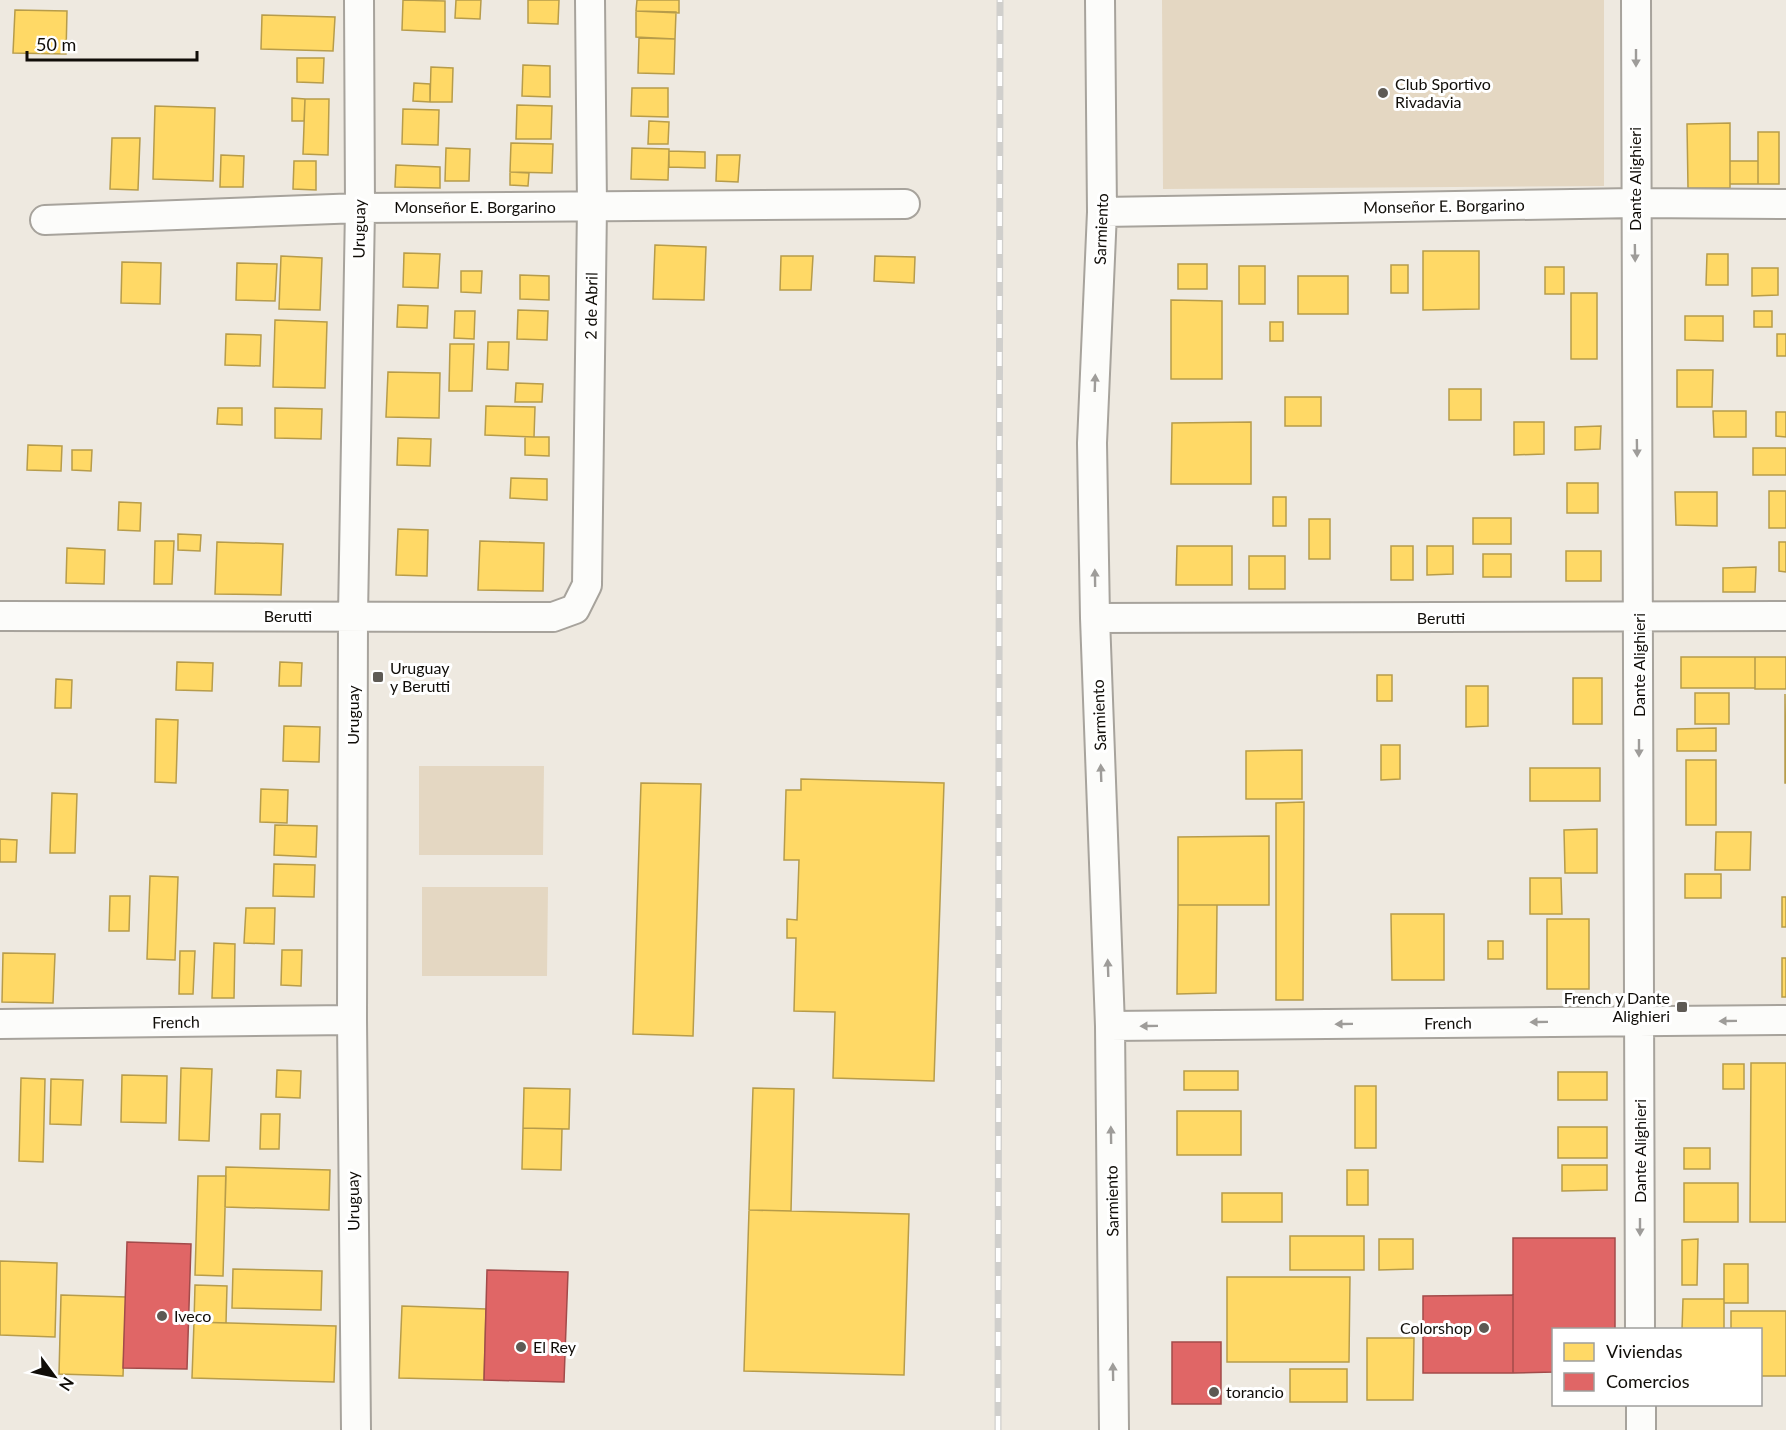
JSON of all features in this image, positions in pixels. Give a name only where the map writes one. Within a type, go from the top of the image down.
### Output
[{"type":"street","name":"Uruguay","points":[[356,1430],[352,1020],[353,616],[360,208],[359,0]]},
{"type":"street","name":"2 de Abril","points":[[575,609],[587,585],[592,206],[590,0]]},
{"type":"street","name":"Sarmiento","points":[[1100,0],[1102,212],[1092,443],[1095,618],[1110,1026],[1114,1430]]},
{"type":"street","name":"Dante Alighieri","points":[[1636,0],[1640,1328]]},
{"type":"street","name":"Monseñor E. Borgarino","points":[[1102,212],[1635,203],[1786,204]]},
{"type":"street","name":"Monseñor E. Borgarino","points":[[45,220],[360,208],[905,204]]},
{"type":"street","name":"Berutti","points":[[0,616],[554,617],[575,609]]},
{"type":"street","name":"Berutti","points":[[1095,618],[1786,616]]},
{"type":"street","name":"French","points":[[0,1024],[352,1020]]},
{"type":"street","name":"French","points":[[1110,1026],[1786,1020]]},
{"type":"street","points":[[1641,1406],[1641,1430]]},
{"type":"shaded area","name":"Club Sportivo Rivadavia","points":[[1162,0],[1604,0],[1604,186],[1163,189]]},
{"type":"shaded area","points":[[419,766],[544,766],[543,855],[419,855]]},
{"type":"shaded area","points":[[422,887],[548,887],[547,976],[422,976]]},
{"type":"building: Viviendas","points":[[403,0],[445,1],[445,32],[402,30]]},
{"type":"building: Viviendas","points":[[456,0],[481,0],[480,19],[455,18]]},
{"type":"building: Viviendas","points":[[528,0],[559,0],[558,24],[528,23]]},
{"type":"building: Viviendas","points":[[637,0],[679,0],[679,13],[636,11]]},
{"type":"building: Viviendas","points":[[15,10],[67,11],[66,54],[13,53]]},
{"type":"building: Viviendas","points":[[636,11],[676,12],[675,39],[636,37]]},
{"type":"building: Viviendas","points":[[262,15],[335,17],[333,51],[261,49]]},
{"type":"building: Viviendas","points":[[639,38],[675,39],[674,74],[638,73]]},
{"type":"building: Viviendas","points":[[297,58],[324,58],[323,83],[297,82]]},
{"type":"building: Viviendas","points":[[523,65],[550,66],[550,97],[522,96]]},
{"type":"building: Viviendas","points":[[431,67],[453,68],[452,102],[430,102]]},
{"type":"building: Viviendas","points":[[414,83],[430,84],[430,102],[413,101]]},
{"type":"building: Viviendas","points":[[632,88],[668,88],[668,117],[631,116]]},
{"type":"building: Viviendas","points":[[292,98],[305,99],[304,121],[292,121]]},
{"type":"building: Viviendas","points":[[305,99],[329,99],[328,155],[303,154]]},
{"type":"building: Viviendas","points":[[517,105],[552,106],[551,139],[516,139]]},
{"type":"building: Viviendas","points":[[155,106],[215,108],[213,181],[153,179]]},
{"type":"building: Viviendas","points":[[403,109],[439,110],[438,145],[402,144]]},
{"type":"building: Viviendas","points":[[649,121],[669,122],[668,144],[648,144]]},
{"type":"building: Viviendas","points":[[1730,123],[1730,188],[1688,188],[1687,124]]},
{"type":"building: Viviendas","points":[[1758,132],[1779,132],[1779,184],[1758,184]]},
{"type":"building: Viviendas","points":[[112,138],[140,138],[138,190],[110,189]]},
{"type":"building: Viviendas","points":[[511,143],[553,144],[552,173],[510,172]]},
{"type":"building: Viviendas","points":[[446,148],[470,149],[469,181],[445,181]]},
{"type":"building: Viviendas","points":[[632,148],[669,149],[668,180],[631,179]]},
{"type":"building: Viviendas","points":[[669,151],[705,152],[705,168],[669,167]]},
{"type":"building: Viviendas","points":[[221,155],[244,156],[243,187],[220,187]]},
{"type":"building: Viviendas","points":[[717,155],[740,155],[738,182],[716,181]]},
{"type":"building: Viviendas","points":[[294,161],[316,161],[316,190],[293,189]]},
{"type":"building: Viviendas","points":[[1730,161],[1758,161],[1758,184],[1730,184]]},
{"type":"building: Viviendas","points":[[396,165],[440,167],[440,188],[395,187]]},
{"type":"building: Viviendas","points":[[510,172],[529,173],[528,186],[510,185]]},
{"type":"building: Viviendas","points":[[655,245],[706,247],[704,300],[653,299]]},
{"type":"building: Viviendas","points":[[1423,251],[1479,251],[1479,309],[1423,310]]},
{"type":"building: Viviendas","points":[[404,253],[440,254],[438,288],[403,287]]},
{"type":"building: Viviendas","points":[[1707,254],[1728,254],[1728,285],[1706,285]]},
{"type":"building: Viviendas","points":[[281,256],[322,258],[320,310],[279,309]]},
{"type":"building: Viviendas","points":[[781,256],[813,256],[811,290],[780,290]]},
{"type":"building: Viviendas","points":[[875,256],[915,257],[914,283],[874,281]]},
{"type":"building: Viviendas","points":[[122,262],[161,263],[160,304],[121,303]]},
{"type":"building: Viviendas","points":[[237,263],[277,264],[275,301],[236,300]]},
{"type":"building: Viviendas","points":[[1178,264],[1207,264],[1207,289],[1178,289]]},
{"type":"building: Viviendas","points":[[1391,265],[1408,265],[1408,293],[1391,293]]},
{"type":"building: Viviendas","points":[[1239,266],[1265,266],[1265,304],[1239,304]]},
{"type":"building: Viviendas","points":[[1545,267],[1564,267],[1564,294],[1545,294]]},
{"type":"building: Viviendas","points":[[1752,268],[1778,268],[1778,295],[1752,296]]},
{"type":"building: Viviendas","points":[[461,271],[482,271],[481,293],[461,292]]},
{"type":"building: Viviendas","points":[[520,275],[549,276],[549,300],[520,299]]},
{"type":"building: Viviendas","points":[[1298,276],[1348,276],[1348,314],[1298,314]]},
{"type":"building: Viviendas","points":[[1571,293],[1597,293],[1597,359],[1571,359]]},
{"type":"building: Viviendas","points":[[1171,300],[1222,301],[1222,379],[1171,379]]},
{"type":"building: Viviendas","points":[[398,305],[428,306],[427,328],[397,327]]},
{"type":"building: Viviendas","points":[[518,310],[548,311],[547,340],[517,339]]},
{"type":"building: Viviendas","points":[[455,311],[475,311],[474,339],[454,338]]},
{"type":"building: Viviendas","points":[[1754,311],[1772,311],[1772,327],[1754,327]]},
{"type":"building: Viviendas","points":[[1685,316],[1723,316],[1723,341],[1685,340]]},
{"type":"building: Viviendas","points":[[275,320],[327,322],[325,388],[273,387]]},
{"type":"building: Viviendas","points":[[1270,322],[1283,322],[1283,341],[1270,341]]},
{"type":"building: Viviendas","points":[[226,334],[261,335],[260,366],[225,365]]},
{"type":"building: Viviendas","points":[[1777,334],[1786,334],[1786,356],[1777,356]]},
{"type":"building: Viviendas","points":[[488,342],[509,342],[508,370],[487,369]]},
{"type":"building: Viviendas","points":[[450,344],[474,344],[472,391],[449,391]]},
{"type":"building: Viviendas","points":[[1677,370],[1713,370],[1712,407],[1677,407]]},
{"type":"building: Viviendas","points":[[388,372],[440,373],[439,418],[386,417]]},
{"type":"building: Viviendas","points":[[516,383],[543,384],[542,402],[515,402]]},
{"type":"building: Viviendas","points":[[1449,389],[1481,389],[1481,420],[1449,420]]},
{"type":"building: Viviendas","points":[[1285,397],[1321,397],[1321,426],[1285,426]]},
{"type":"building: Viviendas","points":[[486,406],[535,407],[534,437],[485,435]]},
{"type":"building: Viviendas","points":[[218,408],[242,408],[242,425],[217,424]]},
{"type":"building: Viviendas","points":[[275,408],[322,409],[321,439],[275,438]]},
{"type":"building: Viviendas","points":[[1713,411],[1746,411],[1746,437],[1714,437]]},
{"type":"building: Viviendas","points":[[1776,412],[1786,412],[1786,437],[1776,436]]},
{"type":"building: Viviendas","points":[[1251,422],[1251,484],[1171,484],[1172,423]]},
{"type":"building: Viviendas","points":[[1514,422],[1544,422],[1544,454],[1514,455]]},
{"type":"building: Viviendas","points":[[1601,426],[1600,449],[1575,450],[1575,427]]},
{"type":"building: Viviendas","points":[[525,437],[549,437],[549,456],[525,455]]},
{"type":"building: Viviendas","points":[[398,438],[431,439],[430,466],[397,465]]},
{"type":"building: Viviendas","points":[[28,445],[62,446],[61,471],[27,470]]},
{"type":"building: Viviendas","points":[[1753,448],[1786,448],[1786,475],[1753,475]]},
{"type":"building: Viviendas","points":[[72,450],[92,450],[91,471],[72,470]]},
{"type":"building: Viviendas","points":[[511,478],[547,479],[547,500],[510,498]]},
{"type":"building: Viviendas","points":[[1567,483],[1598,483],[1598,513],[1567,513]]},
{"type":"building: Viviendas","points":[[1769,491],[1786,491],[1786,528],[1769,528]]},
{"type":"building: Viviendas","points":[[1675,492],[1717,492],[1717,526],[1676,525]]},
{"type":"building: Viviendas","points":[[1273,497],[1286,497],[1286,526],[1273,526]]},
{"type":"building: Viviendas","points":[[119,502],[141,503],[140,531],[118,530]]},
{"type":"building: Viviendas","points":[[1473,518],[1511,518],[1511,544],[1473,544]]},
{"type":"building: Viviendas","points":[[1309,519],[1330,519],[1330,559],[1309,559]]},
{"type":"building: Viviendas","points":[[398,529],[428,530],[427,576],[396,575]]},
{"type":"building: Viviendas","points":[[178,534],[201,535],[200,551],[178,550]]},
{"type":"building: Viviendas","points":[[155,541],[174,541],[172,584],[154,584]]},
{"type":"building: Viviendas","points":[[480,541],[544,543],[543,591],[478,590]]},
{"type":"building: Viviendas","points":[[217,542],[283,544],[281,595],[215,594]]},
{"type":"building: Viviendas","points":[[1779,542],[1786,542],[1786,572],[1779,571]]},
{"type":"building: Viviendas","points":[[1177,546],[1232,546],[1232,585],[1176,585]]},
{"type":"building: Viviendas","points":[[1391,546],[1413,546],[1413,580],[1391,580]]},
{"type":"building: Viviendas","points":[[1427,546],[1453,546],[1453,574],[1427,575]]},
{"type":"building: Viviendas","points":[[67,548],[105,550],[104,584],[66,583]]},
{"type":"building: Viviendas","points":[[1566,551],[1601,551],[1601,581],[1566,581]]},
{"type":"building: Viviendas","points":[[1483,554],[1511,554],[1511,577],[1483,577]]},
{"type":"building: Viviendas","points":[[1249,556],[1285,556],[1285,589],[1249,589]]},
{"type":"building: Viviendas","points":[[1756,567],[1755,592],[1723,592],[1723,568]]},
{"type":"building: Viviendas","points":[[1681,657],[1755,657],[1755,688],[1681,688]]},
{"type":"building: Viviendas","points":[[1755,657],[1786,657],[1786,689],[1755,689]]},
{"type":"building: Viviendas","points":[[177,662],[213,663],[212,691],[176,690]]},
{"type":"building: Viviendas","points":[[280,662],[302,663],[301,686],[279,686]]},
{"type":"building: Viviendas","points":[[1377,675],[1392,675],[1392,701],[1377,701]]},
{"type":"building: Viviendas","points":[[1573,678],[1602,678],[1602,724],[1573,724]]},
{"type":"building: Viviendas","points":[[56,679],[72,680],[71,708],[55,708]]},
{"type":"building: Viviendas","points":[[1466,686],[1488,686],[1488,726],[1466,727]]},
{"type":"building: Viviendas","points":[[1695,693],[1729,693],[1729,724],[1695,724]]},
{"type":"building: Viviendas","points":[[1785,694],[1786,783],[1785,783]]},
{"type":"building: Viviendas","points":[[156,719],[178,720],[176,783],[155,782]]},
{"type":"building: Viviendas","points":[[284,726],[320,727],[319,762],[283,761]]},
{"type":"building: Viviendas","points":[[1716,728],[1716,751],[1677,751],[1677,729]]},
{"type":"building: Viviendas","points":[[1381,745],[1400,745],[1400,779],[1381,780]]},
{"type":"building: Viviendas","points":[[1302,750],[1302,799],[1246,799],[1246,751]]},
{"type":"building: Viviendas","points":[[1686,760],[1716,760],[1716,825],[1686,825]]},
{"type":"building: Viviendas","points":[[1530,768],[1600,768],[1600,801],[1530,801]]},
{"type":"building: Viviendas","points":[[801,779],[944,783],[934,1081],[833,1078],[835,1012],[794,1011],[796,938],[787,938],[787,919],[797,920],[799,860],[784,860],[786,790],[801,790]]},
{"type":"building: Viviendas","points":[[641,783],[701,784],[693,1036],[633,1034]]},
{"type":"building: Viviendas","points":[[261,789],[288,790],[287,823],[260,822]]},
{"type":"building: Viviendas","points":[[52,793],[77,794],[75,853],[50,853]]},
{"type":"building: Viviendas","points":[[1304,802],[1303,1000],[1276,1000],[1276,803]]},
{"type":"building: Viviendas","points":[[275,825],[317,826],[316,857],[274,855]]},
{"type":"building: Viviendas","points":[[1597,829],[1597,873],[1565,873],[1564,830]]},
{"type":"building: Viviendas","points":[[1716,832],[1751,832],[1750,870],[1715,870]]},
{"type":"building: Viviendas","points":[[1269,836],[1269,905],[1178,905],[1178,837]]},
{"type":"building: Viviendas","points":[[0,839],[17,840],[16,862],[0,862]]},
{"type":"building: Viviendas","points":[[274,864],[315,865],[314,897],[273,896]]},
{"type":"building: Viviendas","points":[[1685,874],[1721,874],[1721,898],[1685,898]]},
{"type":"building: Viviendas","points":[[150,876],[178,877],[175,960],[147,959]]},
{"type":"building: Viviendas","points":[[1530,878],[1561,878],[1562,914],[1530,914]]},
{"type":"building: Viviendas","points":[[110,896],[130,896],[129,931],[109,931]]},
{"type":"building: Viviendas","points":[[1782,897],[1786,897],[1786,927],[1782,927]]},
{"type":"building: Viviendas","points":[[1178,905],[1217,905],[1216,993],[1177,994]]},
{"type":"building: Viviendas","points":[[246,908],[275,908],[274,944],[244,943]]},
{"type":"building: Viviendas","points":[[1391,914],[1444,914],[1444,980],[1392,980]]},
{"type":"building: Viviendas","points":[[1547,919],[1589,919],[1589,989],[1547,989]]},
{"type":"building: Viviendas","points":[[1488,941],[1503,941],[1503,959],[1488,959]]},
{"type":"building: Viviendas","points":[[214,943],[235,944],[234,998],[212,998]]},
{"type":"building: Viviendas","points":[[282,950],[302,950],[301,986],[281,985]]},
{"type":"building: Viviendas","points":[[180,951],[195,951],[193,994],[179,994]]},
{"type":"building: Viviendas","points":[[3,953],[55,954],[53,1003],[2,1002]]},
{"type":"building: Viviendas","points":[[1782,958],[1786,958],[1786,997],[1782,997]]},
{"type":"building: Viviendas","points":[[1751,1063],[1786,1063],[1786,1222],[1750,1222]]},
{"type":"building: Viviendas","points":[[1723,1064],[1744,1064],[1744,1089],[1723,1089]]},
{"type":"building: Viviendas","points":[[181,1068],[212,1069],[209,1141],[179,1140]]},
{"type":"building: Viviendas","points":[[277,1070],[301,1071],[300,1098],[276,1097]]},
{"type":"building: Viviendas","points":[[1184,1071],[1238,1071],[1238,1090],[1184,1090]]},
{"type":"building: Viviendas","points":[[1558,1072],[1607,1072],[1607,1100],[1558,1100]]},
{"type":"building: Viviendas","points":[[122,1075],[167,1076],[166,1123],[121,1122]]},
{"type":"building: Viviendas","points":[[21,1078],[45,1079],[43,1162],[19,1161]]},
{"type":"building: Viviendas","points":[[51,1079],[83,1080],[81,1125],[50,1124]]},
{"type":"building: Viviendas","points":[[1355,1086],[1376,1086],[1376,1148],[1355,1148]]},
{"type":"building: Viviendas","points":[[524,1088],[570,1089],[569,1129],[523,1128]]},
{"type":"building: Viviendas","points":[[753,1088],[794,1089],[791,1211],[749,1210]]},
{"type":"building: Viviendas","points":[[1177,1111],[1241,1111],[1241,1155],[1177,1155]]},
{"type":"building: Viviendas","points":[[261,1114],[280,1114],[279,1149],[260,1149]]},
{"type":"building: Viviendas","points":[[1558,1127],[1607,1127],[1607,1158],[1558,1158]]},
{"type":"building: Viviendas","points":[[523,1128],[562,1129],[561,1170],[522,1169]]},
{"type":"building: Viviendas","points":[[1684,1148],[1710,1148],[1710,1169],[1684,1169]]},
{"type":"building: Viviendas","points":[[1562,1165],[1607,1165],[1607,1190],[1562,1191]]},
{"type":"building: Viviendas","points":[[226,1167],[330,1170],[329,1210],[225,1207]]},
{"type":"building: Viviendas","points":[[1347,1170],[1368,1170],[1368,1205],[1347,1205]]},
{"type":"building: Viviendas","points":[[198,1176],[226,1176],[223,1276],[195,1275]]},
{"type":"building: Viviendas","points":[[1684,1183],[1738,1183],[1738,1222],[1684,1222]]},
{"type":"building: Viviendas","points":[[1222,1193],[1282,1193],[1282,1222],[1222,1222]]},
{"type":"building: Viviendas","points":[[749,1210],[909,1214],[904,1375],[744,1371]]},
{"type":"building: Viviendas","points":[[1290,1236],[1364,1236],[1364,1270],[1290,1270]]},
{"type":"building: Viviendas","points":[[1379,1239],[1413,1239],[1413,1269],[1379,1270]]},
{"type":"building: Viviendas","points":[[1698,1239],[1697,1285],[1682,1285],[1682,1240]]},
{"type":"building: Viviendas","points":[[0,1261],[57,1263],[55,1337],[0,1335]]},
{"type":"building: Viviendas","points":[[1724,1264],[1748,1264],[1748,1303],[1724,1303]]},
{"type":"building: Viviendas","points":[[233,1269],[322,1271],[321,1310],[232,1308]]},
{"type":"building: Viviendas","points":[[1227,1277],[1350,1277],[1349,1362],[1227,1362]]},
{"type":"building: Viviendas","points":[[195,1285],[227,1286],[226,1323],[194,1322]]},
{"type":"building: Viviendas","points":[[61,1295],[126,1297],[123,1376],[59,1374]]},
{"type":"building: Viviendas","points":[[1683,1299],[1724,1299],[1724,1328],[1682,1328]]},
{"type":"building: Viviendas","points":[[402,1306],[486,1309],[484,1380],[399,1378]]},
{"type":"building: Viviendas","points":[[1731,1311],[1786,1311],[1786,1376],[1762,1376],[1762,1328],[1731,1328]]},
{"type":"building: Viviendas","points":[[194,1322],[336,1326],[334,1382],[192,1378]]},
{"type":"building: Viviendas","points":[[1367,1338],[1414,1338],[1413,1400],[1367,1400]]},
{"type":"building: Viviendas","points":[[1290,1369],[1347,1369],[1347,1402],[1290,1402]]},
{"type":"building: Comercios","points":[[1513,1238],[1615,1238],[1615,1328],[1552,1328],[1552,1372],[1513,1373]]},
{"type":"building: Comercios","points":[[127,1242],[191,1244],[187,1369],[123,1368]]},
{"type":"building: Comercios","points":[[487,1270],[568,1272],[564,1382],[484,1380]]},
{"type":"building: Comercios","points":[[1513,1295],[1513,1373],[1423,1373],[1423,1296]]},
{"type":"building: Comercios","points":[[1172,1342],[1221,1342],[1221,1404],[1172,1404]]},
{"type":"railway","points":[[998,1430],[1000,0]]},
{"type":"place","name":"Club Sportivo Rivadavia","points":[[1383,93]]},
{"type":"place","name":"Uruguay y Berutti","points":[[378,677]]},
{"type":"place","name":"French y Dante Alighieri","points":[[1682,1007]]},
{"type":"place","name":"Iveco","points":[[162,1316]]},
{"type":"place","name":"Colorshop","points":[[1484,1328]]},
{"type":"place","name":"El Rey","points":[[521,1347]]},
{"type":"place","name":"torancio","points":[[1214,1392]]}]
